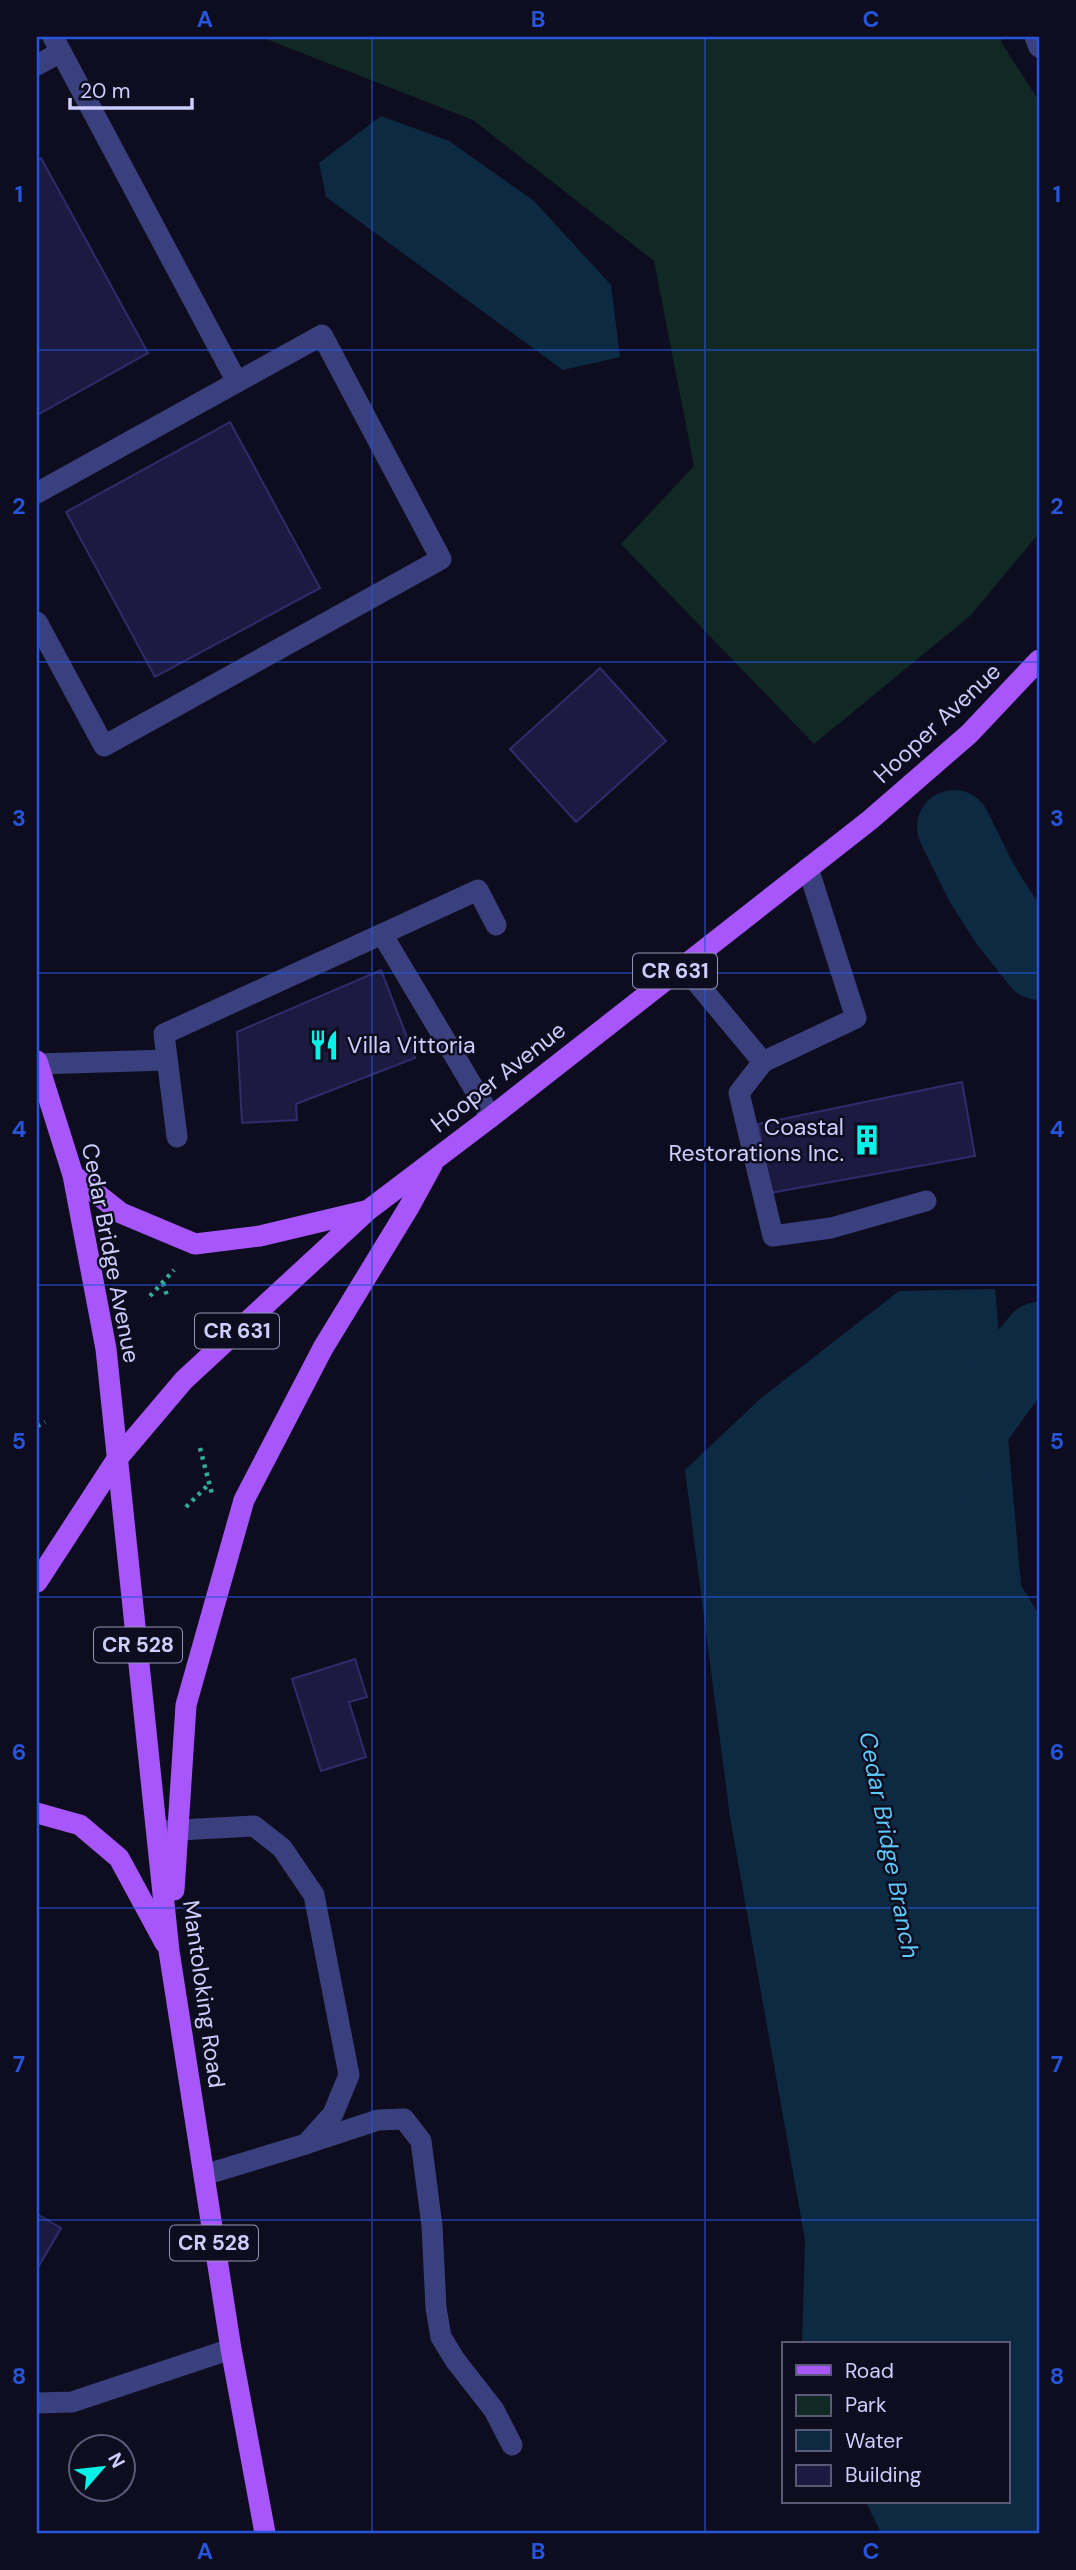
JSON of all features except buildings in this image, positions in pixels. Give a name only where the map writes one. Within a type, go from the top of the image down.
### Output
[{"type":"main road","name":"Hooper Avenue","points":[[37,1582],[117,1459],[184,1380],[367,1211],[491,1117],[914,784],[969,734],[1039,660]]},
{"type":"main road","name":"Cedar Bridge Avenue","points":[[37,1062],[73,1175],[106,1349],[117,1459]]},
{"type":"main road","points":[[168,1830],[186,1705],[244,1500],[323,1348],[436,1159]]},
{"type":"main road","points":[[73,1175],[121,1213],[195,1244],[260,1236],[367,1211]]},
{"type":"main road","name":"Mantoloking Road","points":[[117,1459],[168,1830],[169,1951],[231,2349],[265,2533]]},
{"type":"main road","points":[[37,1813],[80,1825],[119,1858],[169,1951]]},
{"type":"lane","points":[[1035,37],[1039,47]]},
{"type":"lane","points":[[37,65],[57,44],[237,382]]},
{"type":"lane","points":[[37,493],[322,335],[441,559],[104,746],[37,622]]},
{"type":"lane","points":[[808,868],[856,1018],[763,1062],[739,1093],[773,1236],[831,1228],[926,1201]]},
{"type":"lane","points":[[177,1138],[164,1034],[478,890],[496,925]]},
{"type":"lane","points":[[382,934],[491,1117]]},
{"type":"lane","points":[[682,965],[763,1062]]},
{"type":"lane","points":[[37,1062],[167,1060]]},
{"type":"lane","points":[[168,1830],[254,1826],[282,1849],[314,1895],[349,2075],[334,2114],[306,2144]]},
{"type":"lane","points":[[204,2175],[378,2120],[404,2119],[421,2141],[432,2225],[436,2308],[441,2337],[455,2360],[495,2410],[512,2445]]},
{"type":"lane","points":[[37,2403],[72,2402],[231,2349]]},
{"type":"path","points":[[150,1296],[177,1267]]},
{"type":"path","points":[[162,1282],[168,1299]]},
{"type":"path","points":[[37,1426],[45,1422]]},
{"type":"path","points":[[200,1448],[215,1503]]},
{"type":"path","points":[[186,1507],[209,1483]]},
{"type":"green space","points":[[261,37],[1003,37],[1001,42],[1039,101],[1039,533],[970,616],[814,744],[621,544],[694,466],[654,261],[473,120]]},
{"type":"water","points":[[381,116],[449,141],[534,201],[611,285],[620,357],[563,370],[326,197],[319,163]]},
{"type":"water","points":[[995,1289],[1021,1585],[1039,1615],[1039,2533],[881,2533],[867,2504],[1010,2504],[1010,2342],[802,2342],[805,2240],[730,1817],[685,1470],[760,1399],[899,1291]]},
{"type":"waterway","name":"Cedar Bridge Branch","points":[[954,827],[981,882],[1005,920],[1039,963]]},
{"type":"waterway","name":"Cedar Bridge Branch","points":[[950,1465],[991,1400],[1039,1339]]},
{"type":"place","name":"Villa Vittoria","points":[[324,1045]]},
{"type":"place","name":"Coastal Restorations Inc.","points":[[867,1140]]}]
